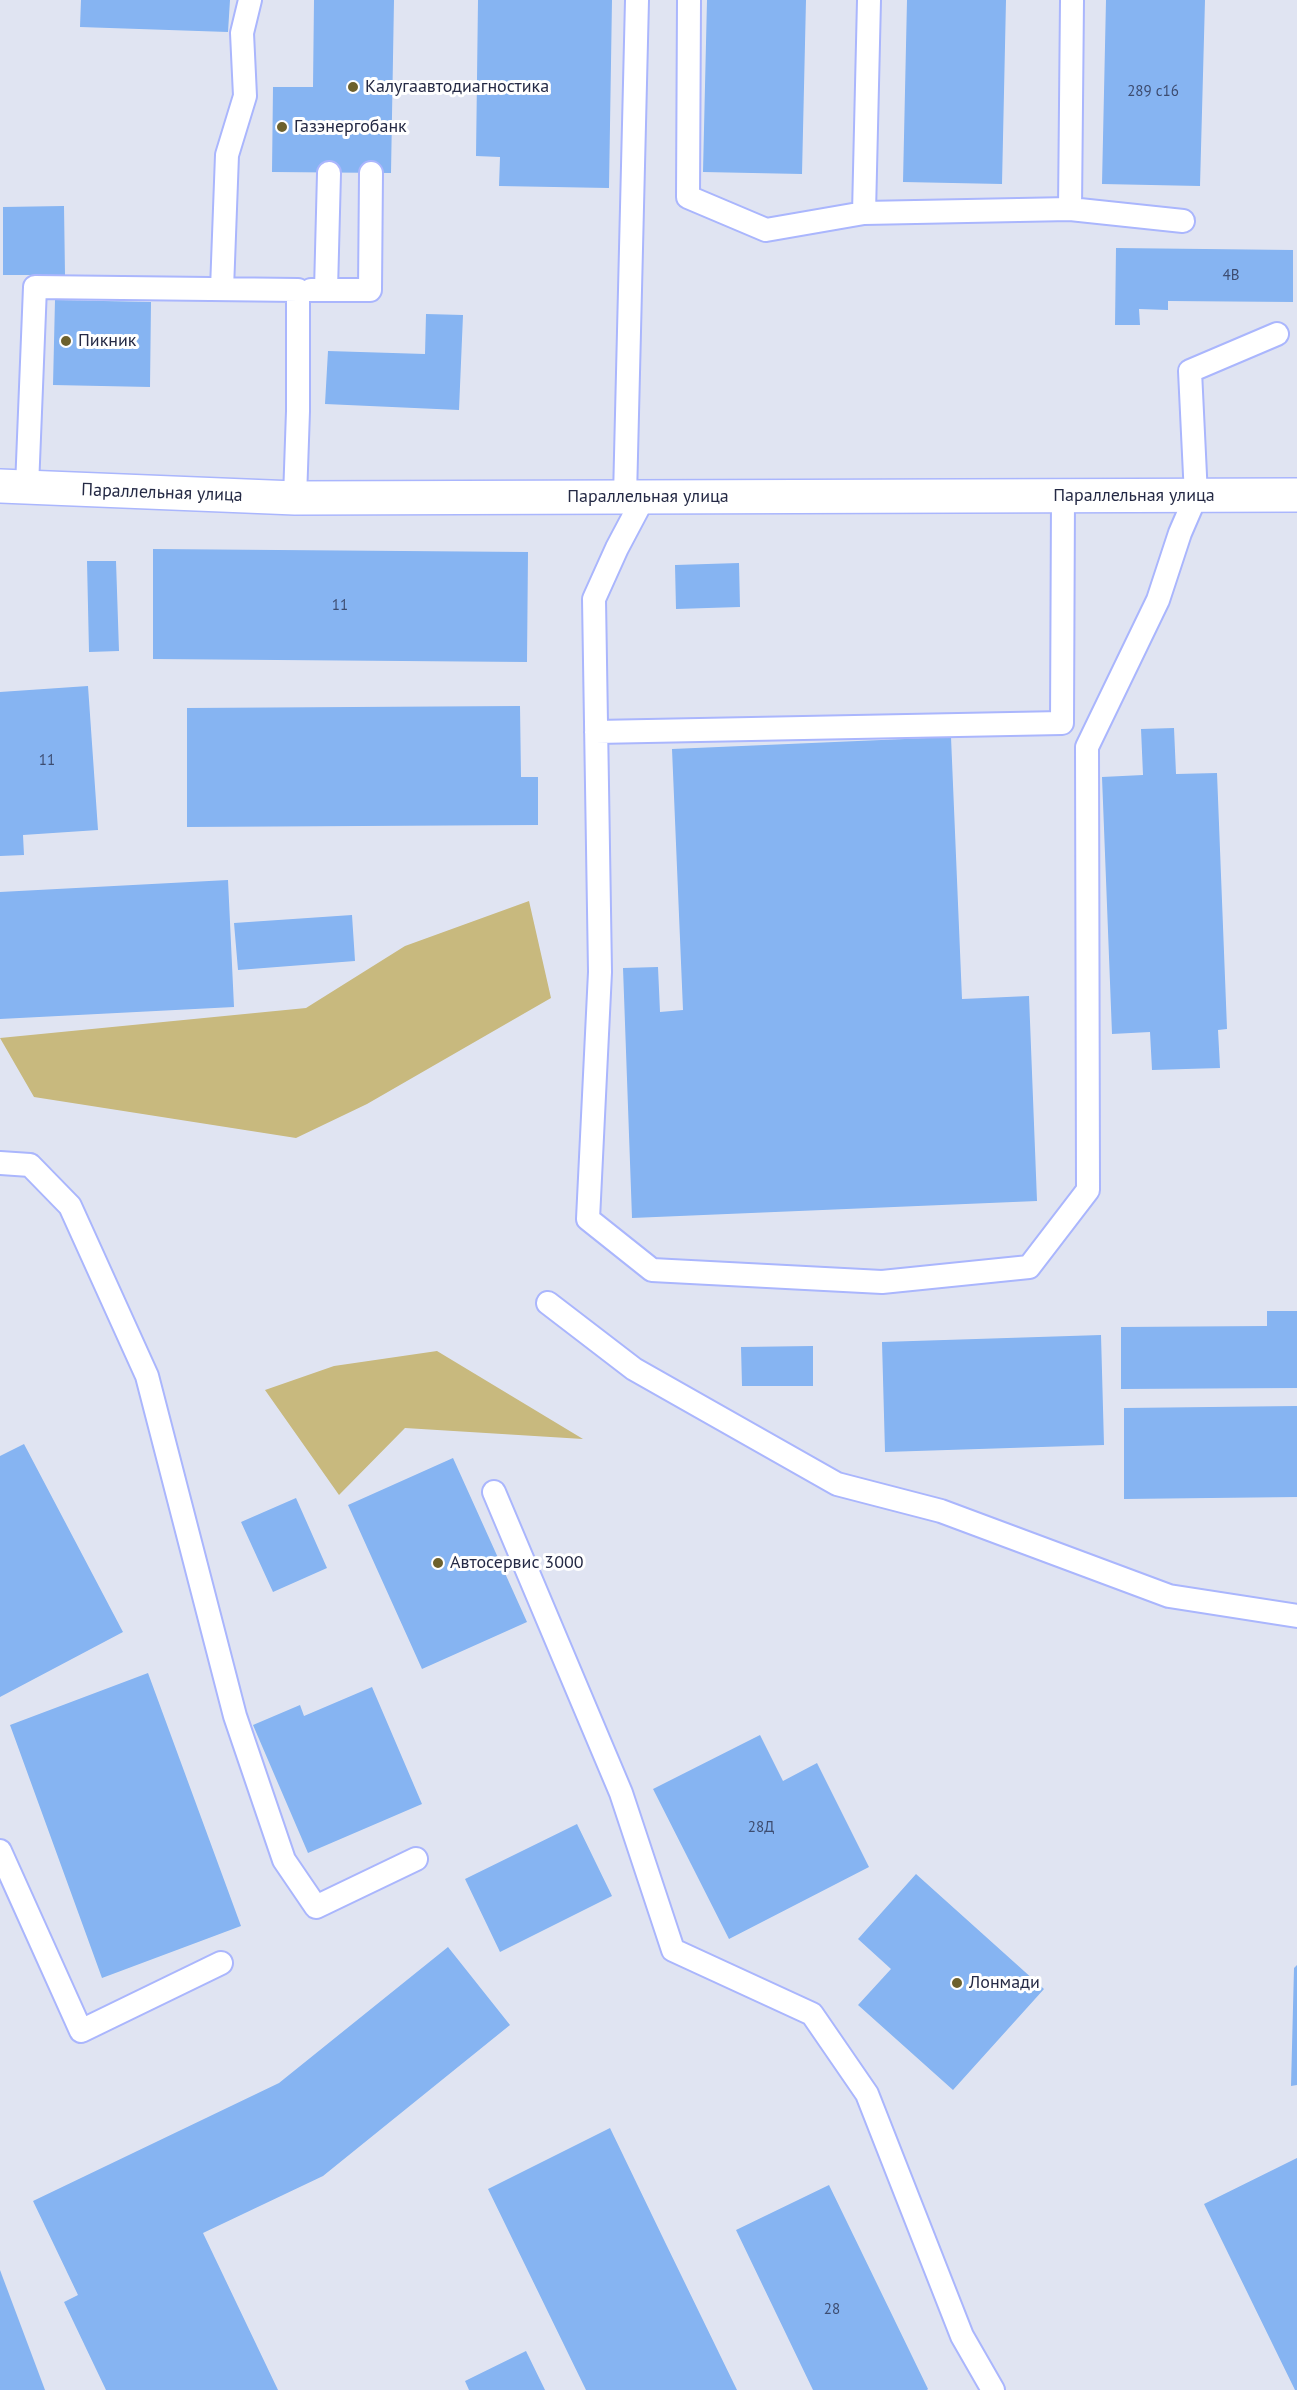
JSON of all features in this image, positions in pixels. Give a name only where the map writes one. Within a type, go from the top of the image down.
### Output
[{"type":"street","name":"Параллельная улица","points":[[13,487],[295,498],[1297,495]]},
{"type":"lane","points":[[222,289],[226,155],[245,96],[242,33],[250,0]]},
{"type":"lane","points":[[637,0],[634,496],[617,548],[594,599],[600,972],[588,1219],[652,1270],[882,1282],[1029,1267],[1088,1190],[1087,747],[1158,600],[1180,533],[1196,496],[1190,371],[1277,334]]},
{"type":"lane","points":[[689,0],[688,196],[766,230],[864,213],[1070,209],[1184,221]]},
{"type":"lane","points":[[864,213],[870,0]]},
{"type":"lane","points":[[1070,209],[1072,0]]},
{"type":"lane","points":[[326,290],[329,173]]},
{"type":"lane","points":[[13,487],[35,287],[370,290],[371,173]]},
{"type":"lane","points":[[295,498],[298,290]]},
{"type":"lane","points":[[596,732],[1062,723],[1063,496]]},
{"type":"lane","points":[[0,1163],[30,1164],[70,1206],[147,1376],[235,1716],[284,1860],[316,1907],[416,1859]]},
{"type":"lane","points":[[549,1303],[634,1369],[837,1484],[941,1511],[1169,1596],[1297,1616]]},
{"type":"lane","points":[[494,1492],[621,1793],[673,1950],[812,2013],[867,2094],[962,2336],[993,2390]]},
{"type":"lane","points":[[0,1851],[81,2031],[221,1963]]},
{"type":"shaded area","points":[[529,901],[551,998],[367,1104],[296,1138],[34,1097],[0,1038],[306,1008],[405,946]]},
{"type":"shaded area","points":[[437,1351],[583,1439],[405,1428],[339,1495],[265,1390],[334,1366]]},
{"type":"building","points":[[81,0],[230,0],[228,32],[80,27]]},
{"type":"building","name":"Калугаавтодиагностика","points":[[314,0],[394,0],[391,173],[272,172],[273,87],[313,87]]},
{"type":"building","points":[[478,0],[612,0],[609,188],[499,186],[500,157],[476,156]]},
{"type":"building","points":[[707,0],[806,0],[802,174],[703,172]]},
{"type":"building","points":[[907,0],[1006,0],[1002,184],[903,182]]},
{"type":"building","points":[[1106,0],[1205,0],[1200,186],[1102,184]]},
{"type":"building","points":[[64,206],[65,275],[3,275],[3,207]]},
{"type":"building","points":[[1116,248],[1293,250],[1293,302],[1168,301],[1168,310],[1139,309],[1140,325],[1115,325]]},
{"type":"building","points":[[55,300],[151,302],[150,387],[53,385]]},
{"type":"building","points":[[426,314],[463,315],[459,410],[325,404],[328,351],[425,354]]},
{"type":"building","points":[[153,549],[528,552],[527,662],[153,659]]},
{"type":"building","points":[[87,561],[116,561],[119,651],[89,652]]},
{"type":"building","points":[[739,563],[740,607],[676,609],[675,565]]},
{"type":"building","points":[[88,686],[98,830],[23,835],[24,855],[0,856],[0,692]]},
{"type":"building","points":[[520,706],[521,777],[538,777],[538,825],[187,827],[187,708]]},
{"type":"building","points":[[1174,728],[1176,774],[1217,773],[1227,1029],[1218,1030],[1220,1068],[1152,1070],[1150,1032],[1112,1034],[1102,777],[1143,775],[1141,729]]},
{"type":"building","points":[[951,737],[962,999],[1029,996],[1037,1201],[632,1218],[623,968],[658,967],[660,1012],[683,1010],[672,749]]},
{"type":"building","points":[[228,880],[234,1007],[0,1019],[0,892]]},
{"type":"building","points":[[352,915],[355,961],[238,970],[234,923]]},
{"type":"building","points":[[1267,1311],[1297,1311],[1297,1388],[1121,1389],[1121,1327],[1267,1326]]},
{"type":"building","points":[[1101,1335],[1104,1445],[885,1452],[882,1342]]},
{"type":"building","points":[[813,1346],[813,1386],[742,1386],[741,1347]]},
{"type":"building","points":[[1297,1406],[1297,1497],[1124,1499],[1124,1408]]},
{"type":"building","points":[[24,1444],[123,1632],[0,1697],[0,1456]]},
{"type":"building","name":"Автосервис 3000","points":[[453,1458],[527,1622],[422,1669],[348,1505]]},
{"type":"building","points":[[296,1498],[327,1568],[273,1592],[241,1522]]},
{"type":"building","points":[[148,1673],[241,1926],[102,1978],[10,1725]]},
{"type":"building","points":[[372,1687],[422,1804],[308,1853],[253,1725],[300,1705],[304,1716]]},
{"type":"building","points":[[760,1735],[783,1781],[817,1763],[869,1867],[729,1939],[653,1789]]},
{"type":"building","points":[[577,1824],[612,1896],[500,1952],[465,1879]]},
{"type":"building","points":[[916,1874],[1044,1989],[953,2090],[858,2005],[891,1969],[858,1939]]},
{"type":"building","points":[[448,1947],[510,2025],[323,2176],[203,2233],[278,2390],[106,2390],[64,2302],[78,2295],[33,2201],[279,2083]]},
{"type":"building","points":[[1297,1965],[1297,2085],[1291,2086],[1294,1968]]},
{"type":"building","points":[[610,2128],[737,2390],[586,2390],[488,2189]]},
{"type":"building","points":[[1297,2158],[1297,2390],[1295,2390],[1204,2204]]},
{"type":"building","points":[[829,2185],[927,2390],[813,2390],[736,2230]]},
{"type":"building","points":[[0,2270],[45,2390],[0,2390]]},
{"type":"building","points":[[526,2351],[545,2390],[469,2390],[465,2381]]},
{"type":"place","name":"Калугаавтодиагностика","points":[[353,87]]},
{"type":"place","name":"Газэнергобанк","points":[[282,127]]},
{"type":"place","name":"Пикник","points":[[66,341]]},
{"type":"place","name":"Автосервис 3000","points":[[438,1563]]},
{"type":"place","name":"Лонмади","points":[[957,1983]]}]
